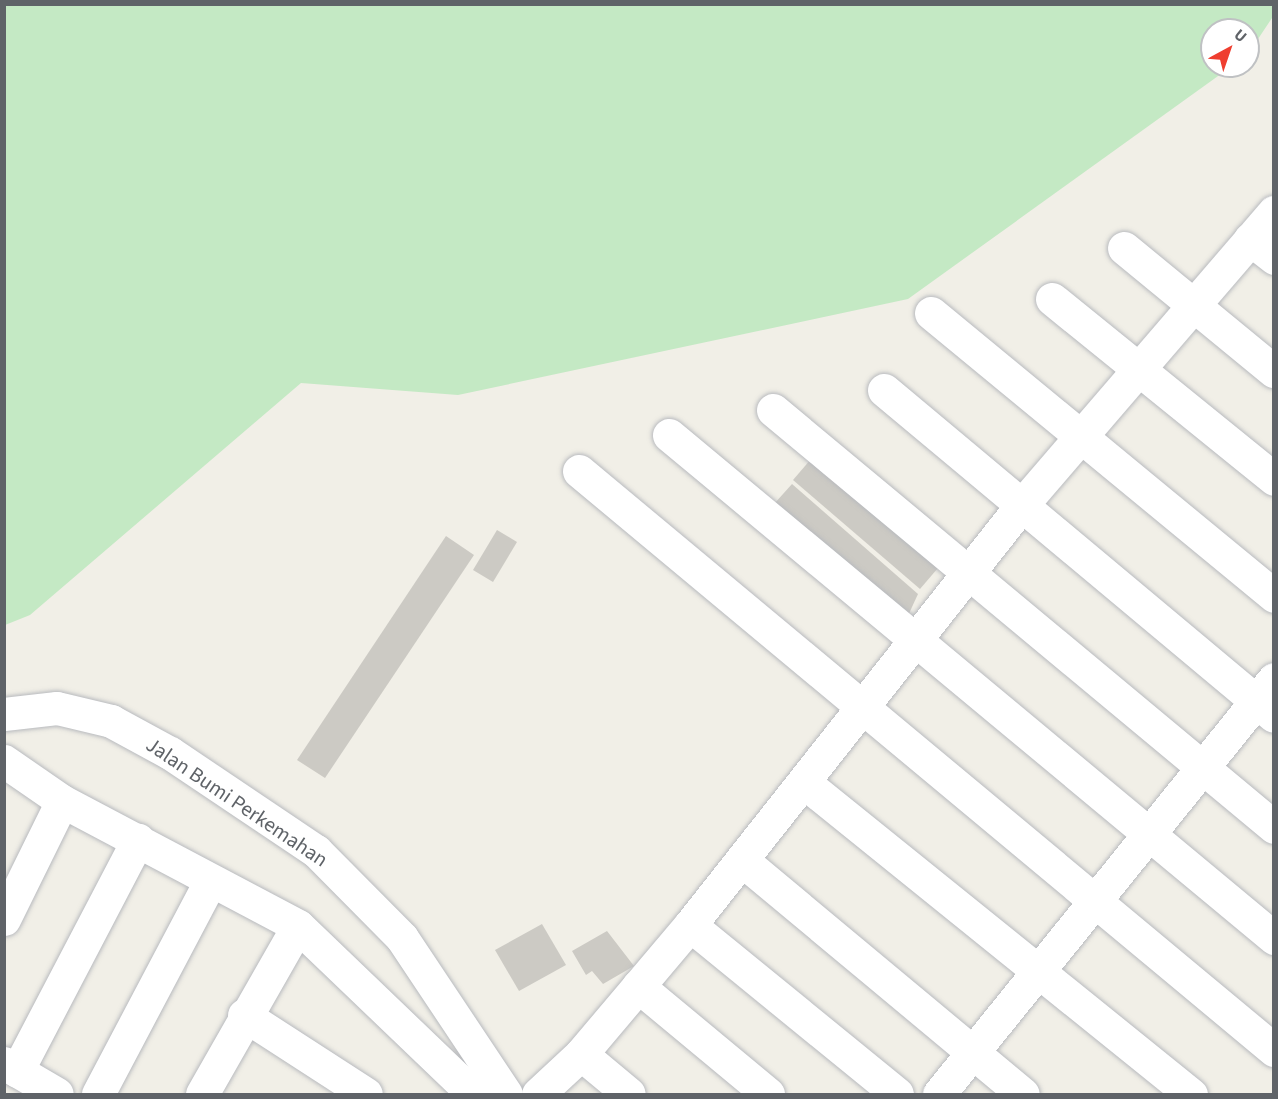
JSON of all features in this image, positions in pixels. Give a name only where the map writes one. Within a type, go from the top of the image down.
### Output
[{"type":"street","points":[[538,1095],[581,1054],[690,925],[799,790],[1021,506],[1191,302],[1262,249],[1274,212]]},
{"type":"street","points":[[1124,248],[1274,371]]},
{"type":"street","points":[[1052,299],[1274,479]]},
{"type":"street","points":[[931,312],[1079,437],[1274,596]]},
{"type":"street","points":[[884,390],[1021,506],[1267,699],[1200,768],[939,1095]]},
{"type":"street","points":[[773,410],[1200,768],[1274,827]]},
{"type":"street","points":[[669,435],[778,522],[912,643],[1274,938]]},
{"type":"street","points":[[579,471],[1092,903],[1274,1050]]},
{"type":"street","name":"Jalan Bumi Perkemahan","points":[[4,714],[57,708],[111,721],[170,753],[316,851],[402,938],[506,1095]]},
{"type":"street","points":[[4,761],[62,801],[138,840],[210,882],[298,926],[473,1095]]},
{"type":"street","points":[[799,790],[1033,978],[1191,1095]]},
{"type":"street","points":[[4,919],[62,801]]},
{"type":"street","points":[[57,1095],[11,1067],[138,840]]},
{"type":"street","points":[[742,861],[1023,1095]]},
{"type":"street","points":[[98,1095],[210,882]]},
{"type":"street","points":[[690,925],[897,1095]]},
{"type":"street","points":[[209,1092],[244,1015],[298,926]]},
{"type":"street","points":[[1033,978],[1158,1095]]},
{"type":"street","points":[[638,986],[768,1095]]},
{"type":"street","points":[[244,1015],[366,1095]]},
{"type":"street","points":[[581,1054],[629,1095]]},
{"type":"green space","points":[[5,4],[1273,4],[1274,15],[1260,36],[1260,18],[1200,18],[1200,78],[1215,78],[908,299],[458,395],[301,383],[30,615],[5,625]]},
{"type":"building","points":[[811,459],[938,568],[920,589],[793,480]]},
{"type":"building","points":[[792,484],[918,594],[906,620],[774,504]]},
{"type":"building","points":[[497,530],[517,542],[493,582],[473,570]]},
{"type":"building","points":[[446,536],[474,555],[325,778],[297,760]]},
{"type":"building","points":[[542,924],[566,965],[519,991],[495,950]]},
{"type":"building","points":[[607,931],[634,966],[603,984],[592,971],[586,975],[572,951]]}]
